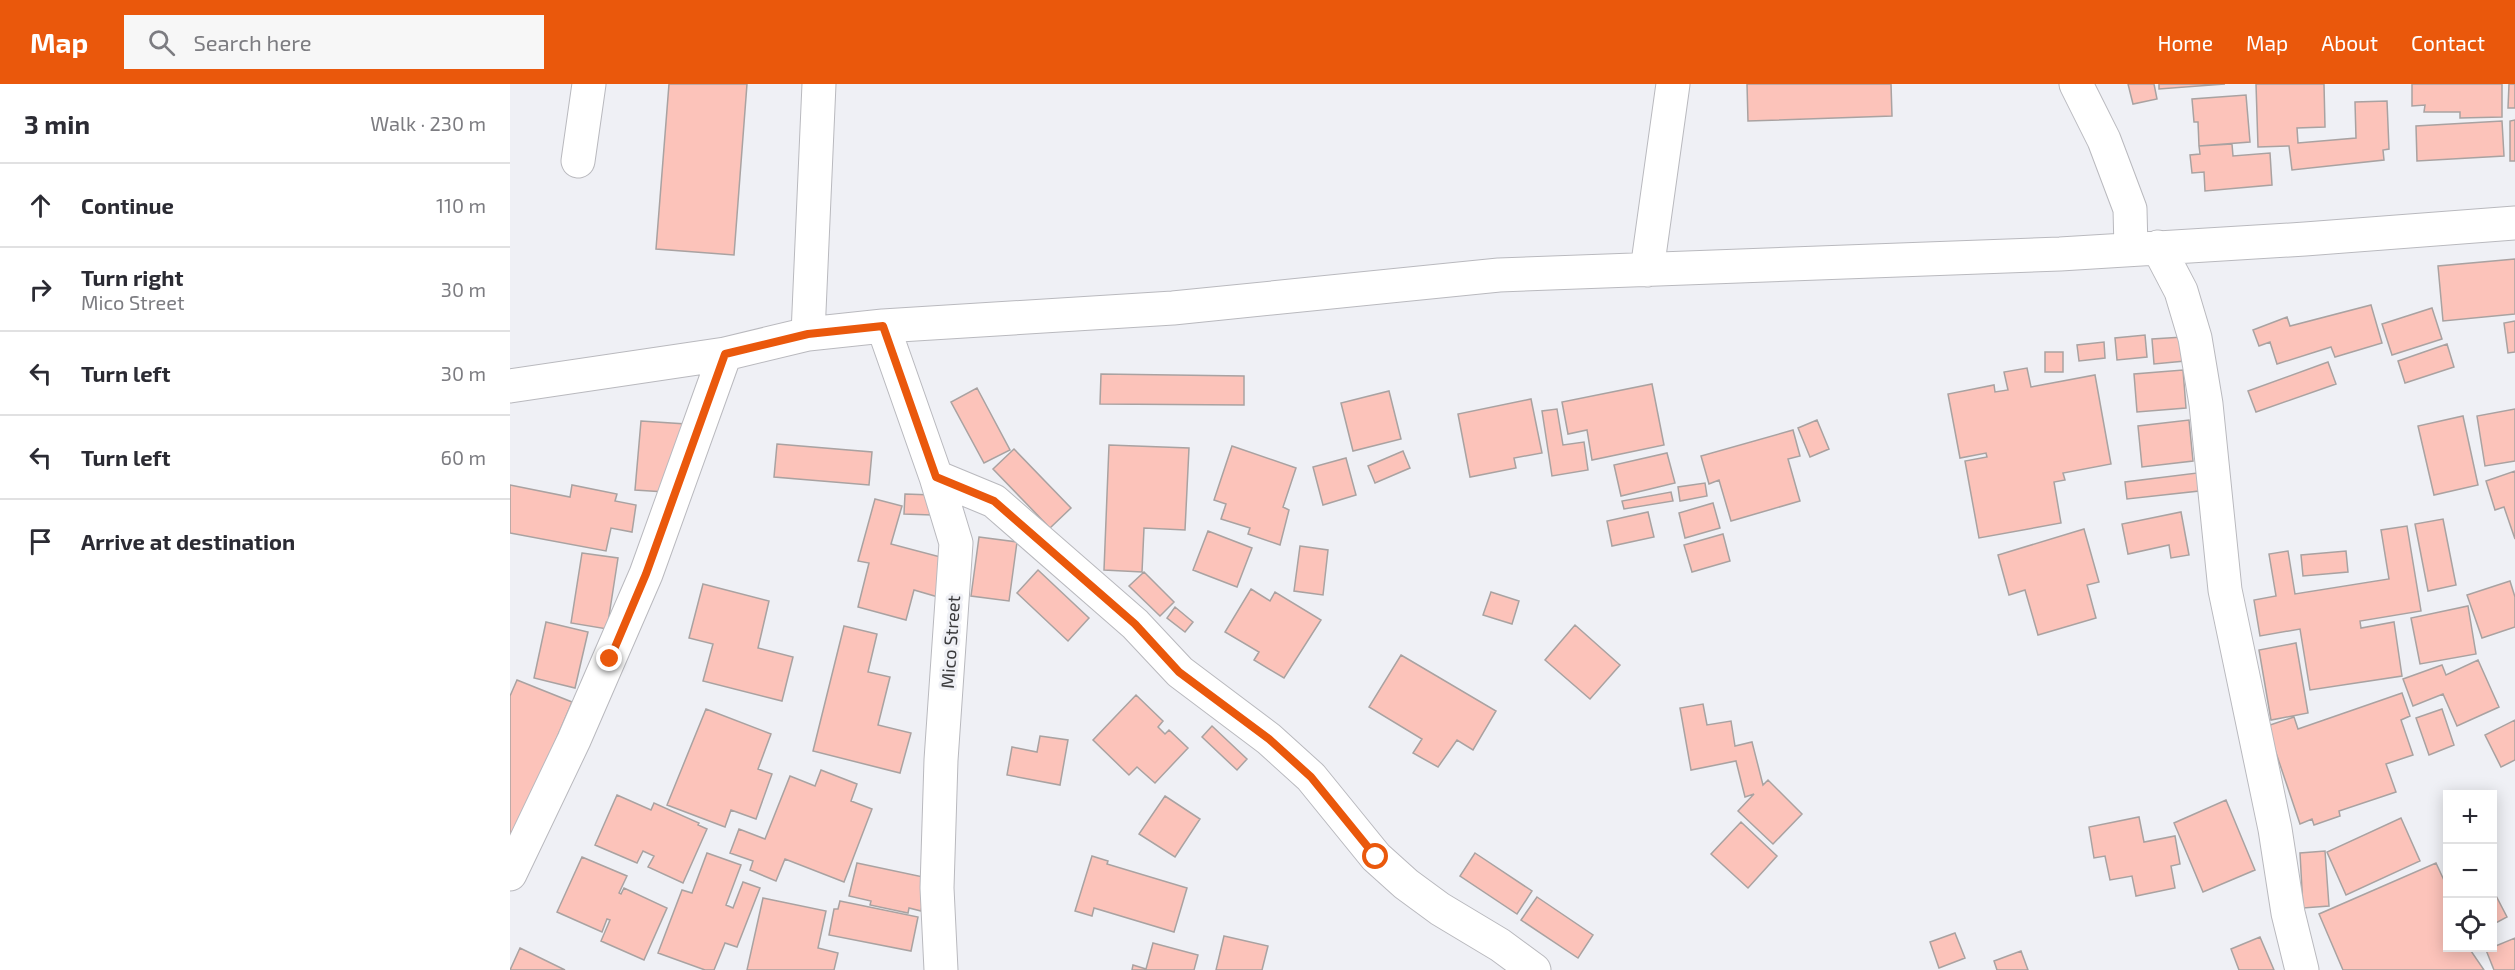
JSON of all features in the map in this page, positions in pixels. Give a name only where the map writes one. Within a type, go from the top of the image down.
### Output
[{"type":"street","points":[[578,161],[589,84]]},
{"type":"street","points":[[808,334],[819,84]]},
{"type":"street","points":[[1647,270],[1673,84]]},
{"type":"street","points":[[2076,84],[2104,140],[2145,248],[2181,291],[2195,338],[2206,404],[2225,590],[2275,829],[2288,913],[2302,970]]},
{"type":"street","points":[[510,387],[725,354],[808,334],[883,326],[1173,308],[1499,275],[2060,254],[2515,223]]},
{"type":"street","name":"Mico Street","points":[[883,326],[936,477],[956,543],[941,760],[937,888],[941,970]]},
{"type":"street","points":[[510,874],[574,740],[646,574],[725,354]]},
{"type":"street","points":[[936,477],[994,501],[1135,624],[1179,672],[1269,739],[1311,777],[1376,857],[1406,884],[1534,970]]},
{"type":"building","points":[[669,84],[747,84],[734,255],[656,249]]},
{"type":"building","points":[[1747,84],[1891,84],[1892,116],[1748,121]]},
{"type":"building","points":[[2128,84],[2154,84],[2157,99],[2133,104]]},
{"type":"building","points":[[2159,84],[2225,84],[2159,89]]},
{"type":"building","points":[[2256,84],[2324,84],[2325,127],[2297,128],[2298,143],[2356,138],[2355,102],[2387,101],[2389,149],[2383,150],[2384,160],[2292,170],[2289,146],[2258,147]]},
{"type":"building","points":[[2412,84],[2502,84],[2502,117],[2460,118],[2460,112],[2424,112],[2425,105],[2412,106]]},
{"type":"building","points":[[2509,84],[2515,84],[2515,108],[2508,108]]},
{"type":"building","points":[[2246,95],[2250,142],[2199,146],[2198,122],[2194,122],[2192,99]]},
{"type":"building","points":[[2515,120],[2515,161],[2510,161],[2510,121]]},
{"type":"building","points":[[2502,121],[2504,156],[2417,161],[2416,126]]},
{"type":"building","points":[[2232,144],[2233,156],[2270,153],[2272,185],[2205,191],[2204,172],[2192,173],[2190,155],[2200,154],[2199,146]]},
{"type":"building","points":[[2515,259],[2515,314],[2443,321],[2438,266]]},
{"type":"building","points":[[2371,305],[2382,343],[2335,357],[2331,347],[2277,364],[2270,342],[2259,346],[2253,330],[2287,317],[2290,326]]},
{"type":"building","points":[[2432,308],[2442,339],[2392,355],[2382,324]]},
{"type":"building","points":[[2515,321],[2515,352],[2508,353],[2504,323]]},
{"type":"building","points":[[2145,335],[2147,357],[2117,360],[2115,338]]},
{"type":"building","points":[[2183,337],[2185,361],[2154,364],[2152,339]]},
{"type":"building","points":[[2104,342],[2105,358],[2079,361],[2077,345]]},
{"type":"building","points":[[2447,344],[2454,367],[2405,383],[2398,361]]},
{"type":"building","points":[[2045,352],[2063,352],[2063,372],[2045,372]]},
{"type":"building","points":[[2328,362],[2336,384],[2256,412],[2248,391]]},
{"type":"building","points":[[2027,368],[2031,387],[2095,375],[2111,464],[2063,473],[2065,480],[2054,482],[2061,523],[1979,538],[1965,461],[1987,457],[1986,453],[1960,458],[1948,394],[1994,385],[1995,392],[2008,390],[2004,372]]},
{"type":"building","points":[[2183,370],[2186,408],[2137,412],[2134,374]]},
{"type":"building","points":[[1101,374],[1244,376],[1244,405],[1100,404]]},
{"type":"building","points":[[1652,384],[1664,445],[1592,460],[1587,430],[1568,434],[1562,402]]},
{"type":"building","points":[[977,388],[1010,450],[984,463],[951,402]]},
{"type":"building","points":[[1389,391],[1401,439],[1353,451],[1341,403]]},
{"type":"building","points":[[1531,399],[1542,453],[1514,458],[1516,468],[1470,477],[1458,414]]},
{"type":"building","points":[[1557,409],[1563,445],[1584,442],[1588,470],[1552,476],[1542,411]]},
{"type":"building","points":[[2515,409],[2515,461],[2485,466],[2477,416]]},
{"type":"building","points":[[2463,416],[2478,485],[2434,495],[2418,426]]},
{"type":"building","points":[[1817,420],[1829,449],[1810,457],[1798,428]]},
{"type":"building","points":[[2189,420],[2193,461],[2142,467],[2138,426]]},
{"type":"building","points":[[641,421],[686,424],[681,493],[635,490]]},
{"type":"building","points":[[1793,430],[1800,456],[1788,459],[1800,501],[1731,521],[1719,480],[1709,484],[1701,456]]},
{"type":"building","points":[[777,444],[872,452],[869,485],[774,477]]},
{"type":"building","points":[[1109,445],[1189,448],[1185,530],[1144,528],[1142,572],[1104,570]]},
{"type":"building","points":[[1232,446],[1296,468],[1283,507],[1289,510],[1280,545],[1248,534],[1250,528],[1221,519],[1226,504],[1214,500]]},
{"type":"building","points":[[1014,449],[1071,508],[1050,528],[993,469]]},
{"type":"building","points":[[1403,451],[1410,468],[1375,483],[1368,466]]},
{"type":"building","points":[[1667,453],[1675,483],[1621,496],[1614,465]]},
{"type":"building","points":[[1346,458],[1356,495],[1323,505],[1313,467]]},
{"type":"building","points":[[2515,471],[2515,539],[2504,507],[2495,510],[2486,481]]},
{"type":"building","points":[[2197,473],[2199,491],[2127,499],[2125,482]]},
{"type":"building","points":[[1705,483],[1707,496],[1680,501],[1678,487]]},
{"type":"building","points":[[510,485],[570,497],[572,485],[617,494],[615,501],[636,505],[632,532],[611,528],[606,551],[510,533]]},
{"type":"building","points":[[1671,492],[1673,501],[1624,509],[1622,501]]},
{"type":"building","points":[[905,494],[933,495],[932,515],[904,514]]},
{"type":"building","points":[[875,499],[902,506],[891,544],[948,559],[938,597],[914,590],[906,620],[858,607],[869,563],[858,561]]},
{"type":"building","points":[[1713,503],[1720,528],[1685,538],[1679,513]]},
{"type":"building","points":[[1648,512],[1654,537],[1612,546],[1607,521]]},
{"type":"building","points":[[2181,512],[2189,555],[2171,558],[2169,545],[2128,554],[2122,524]]},
{"type":"building","points":[[2443,519],[2456,585],[2428,591],[2415,524]]},
{"type":"building","points":[[2407,526],[2421,611],[2360,621],[2361,628],[2394,622],[2402,676],[2310,690],[2300,629],[2260,636],[2254,600],[2276,596],[2269,554],[2288,551],[2295,594],[2389,579],[2381,530]]},
{"type":"building","points":[[2084,529],[2099,582],[2087,585],[2096,618],[2038,635],[2025,590],[2009,595],[1998,555]]},
{"type":"building","points":[[1208,531],[1252,548],[1237,587],[1193,570]]},
{"type":"building","points":[[1723,534],[1730,561],[1692,572],[1684,545]]},
{"type":"building","points":[[979,537],[1017,542],[1009,601],[971,596]]},
{"type":"building","points":[[1300,546],[1328,550],[1323,595],[1294,591]]},
{"type":"building","points":[[2346,551],[2348,572],[2303,576],[2301,555]]},
{"type":"building","points":[[582,553],[618,558],[607,629],[571,623]]},
{"type":"building","points":[[1038,570],[1089,618],[1068,641],[1017,593]]},
{"type":"building","points":[[1144,572],[1174,602],[1160,616],[1129,586]]},
{"type":"building","points":[[2510,581],[2515,597],[2515,627],[2482,638],[2467,595]]},
{"type":"building","points":[[703,584],[769,601],[758,648],[793,657],[782,701],[703,681],[713,644],[689,638]]},
{"type":"building","points":[[1251,589],[1270,601],[1275,592],[1321,620],[1284,678],[1254,660],[1259,652],[1225,632]]},
{"type":"building","points":[[1491,592],[1519,601],[1512,624],[1483,615]]},
{"type":"building","points":[[2468,606],[2476,654],[2420,664],[2411,618]]},
{"type":"building","points":[[1175,607],[1193,622],[1185,632],[1167,618]]},
{"type":"building","points":[[546,622],[588,632],[575,688],[534,678]]},
{"type":"building","points":[[1575,625],[1620,665],[1590,699],[1545,660]]},
{"type":"building","points":[[844,626],[877,634],[868,672],[890,677],[878,725],[911,733],[900,773],[813,751]]},
{"type":"building","points":[[2296,643],[2308,713],[2271,720],[2259,650]]},
{"type":"building","points":[[1401,655],[1496,711],[1473,750],[1457,740],[1438,767],[1413,753],[1422,739],[1369,707]]},
{"type":"building","points":[[2478,660],[2499,707],[2457,726],[2443,694],[2413,706],[2403,679],[2442,665],[2446,675]]},
{"type":"building","points":[[517,680],[572,702],[522,820],[510,837],[510,696]]},
{"type":"building","points":[[2402,693],[2410,716],[2401,720],[2413,755],[2386,764],[2396,792],[2339,811],[2340,816],[2314,825],[2312,819],[2300,824],[2267,726],[2294,717],[2298,729]]},
{"type":"building","points":[[1136,695],[1163,721],[1158,727],[1165,734],[1169,730],[1188,748],[1155,783],[1137,767],[1129,775],[1093,740]]},
{"type":"building","points":[[1703,704],[1707,725],[1731,721],[1735,746],[1752,742],[1763,785],[1768,780],[1802,814],[1773,844],[1738,811],[1754,794],[1745,797],[1736,761],[1691,770],[1680,708]]},
{"type":"building","points":[[706,709],[771,734],[758,769],[772,774],[756,819],[731,810],[725,827],[667,805]]},
{"type":"building","points":[[2442,709],[2454,745],[2429,755],[2416,718]]},
{"type":"building","points":[[2515,720],[2515,760],[2501,767],[2485,735]]},
{"type":"building","points":[[1212,726],[1247,759],[1237,770],[1202,737]]},
{"type":"building","points":[[1040,736],[1068,740],[1060,785],[1007,775],[1012,747],[1037,752]]},
{"type":"building","points":[[821,770],[857,784],[851,801],[872,809],[844,882],[785,859],[776,881],[750,870],[753,861],[730,853],[739,829],[765,839],[790,776],[815,786]]},
{"type":"building","points":[[617,795],[651,810],[654,803],[699,823],[698,825],[707,829],[683,883],[648,867],[654,856],[643,851],[637,863],[595,845]]},
{"type":"building","points":[[1165,796],[1200,819],[1175,857],[1139,834]]},
{"type":"building","points":[[2226,800],[2255,870],[2203,892],[2174,823]]},
{"type":"building","points":[[2139,817],[2144,842],[2175,836],[2180,864],[2171,866],[2175,888],[2136,896],[2132,876],[2110,880],[2105,856],[2094,858],[2089,827]]},
{"type":"building","points":[[2401,818],[2420,861],[2346,895],[2327,852]]},
{"type":"building","points":[[1741,822],[1777,856],[1748,888],[1711,854]]},
{"type":"building","points":[[2325,851],[2329,906],[2303,908],[2300,853]]},
{"type":"building","points":[[707,853],[741,865],[726,905],[733,908],[743,882],[760,888],[737,947],[725,943],[714,970],[705,970],[658,953],[682,890],[692,893]]},
{"type":"building","points":[[1475,853],[1532,891],[1517,914],[1460,876]]},
{"type":"building","points":[[1092,856],[1108,861],[1107,864],[1187,888],[1174,932],[1094,908],[1092,916],[1075,911]]},
{"type":"building","points":[[582,857],[627,876],[619,893],[621,894],[624,888],[667,908],[644,960],[601,941],[610,920],[607,919],[602,932],[557,912]]},
{"type":"building","points":[[857,863],[928,878],[921,911],[909,908],[908,913],[870,905],[871,901],[849,896]]},
{"type":"building","points":[[2436,863],[2443,878],[2443,952],[2472,952],[2484,970],[2343,970],[2319,914]]},
{"type":"building","points":[[1537,897],[1593,935],[1578,958],[1521,920]]},
{"type":"building","points":[[763,898],[826,911],[818,948],[838,953],[834,970],[747,970]]},
{"type":"building","points":[[2497,898],[2507,917],[2497,922]]},
{"type":"building","points":[[840,901],[918,917],[911,951],[829,935],[834,909],[838,909]]},
{"type":"building","points":[[1955,933],[1965,958],[1939,968],[1930,942]]},
{"type":"building","points":[[1224,936],[1268,946],[1262,970],[1216,970]]},
{"type":"building","points":[[2260,937],[2274,970],[2239,970],[2231,949]]},
{"type":"building","points":[[2515,938],[2515,970],[2494,970],[2487,952],[2497,952],[2497,945]]},
{"type":"building","points":[[1153,943],[1198,955],[1194,970],[1132,970],[1133,965],[1146,969]]},
{"type":"building","points":[[520,948],[565,970],[510,970]]},
{"type":"building","points":[[2021,951],[2028,970],[1997,970],[1994,961]]},
{"type":"route","points":[[610,659],[646,574],[725,354],[808,334],[883,326],[936,477],[994,501],[1135,624],[1179,672],[1269,739],[1311,777],[1376,857]]}]
